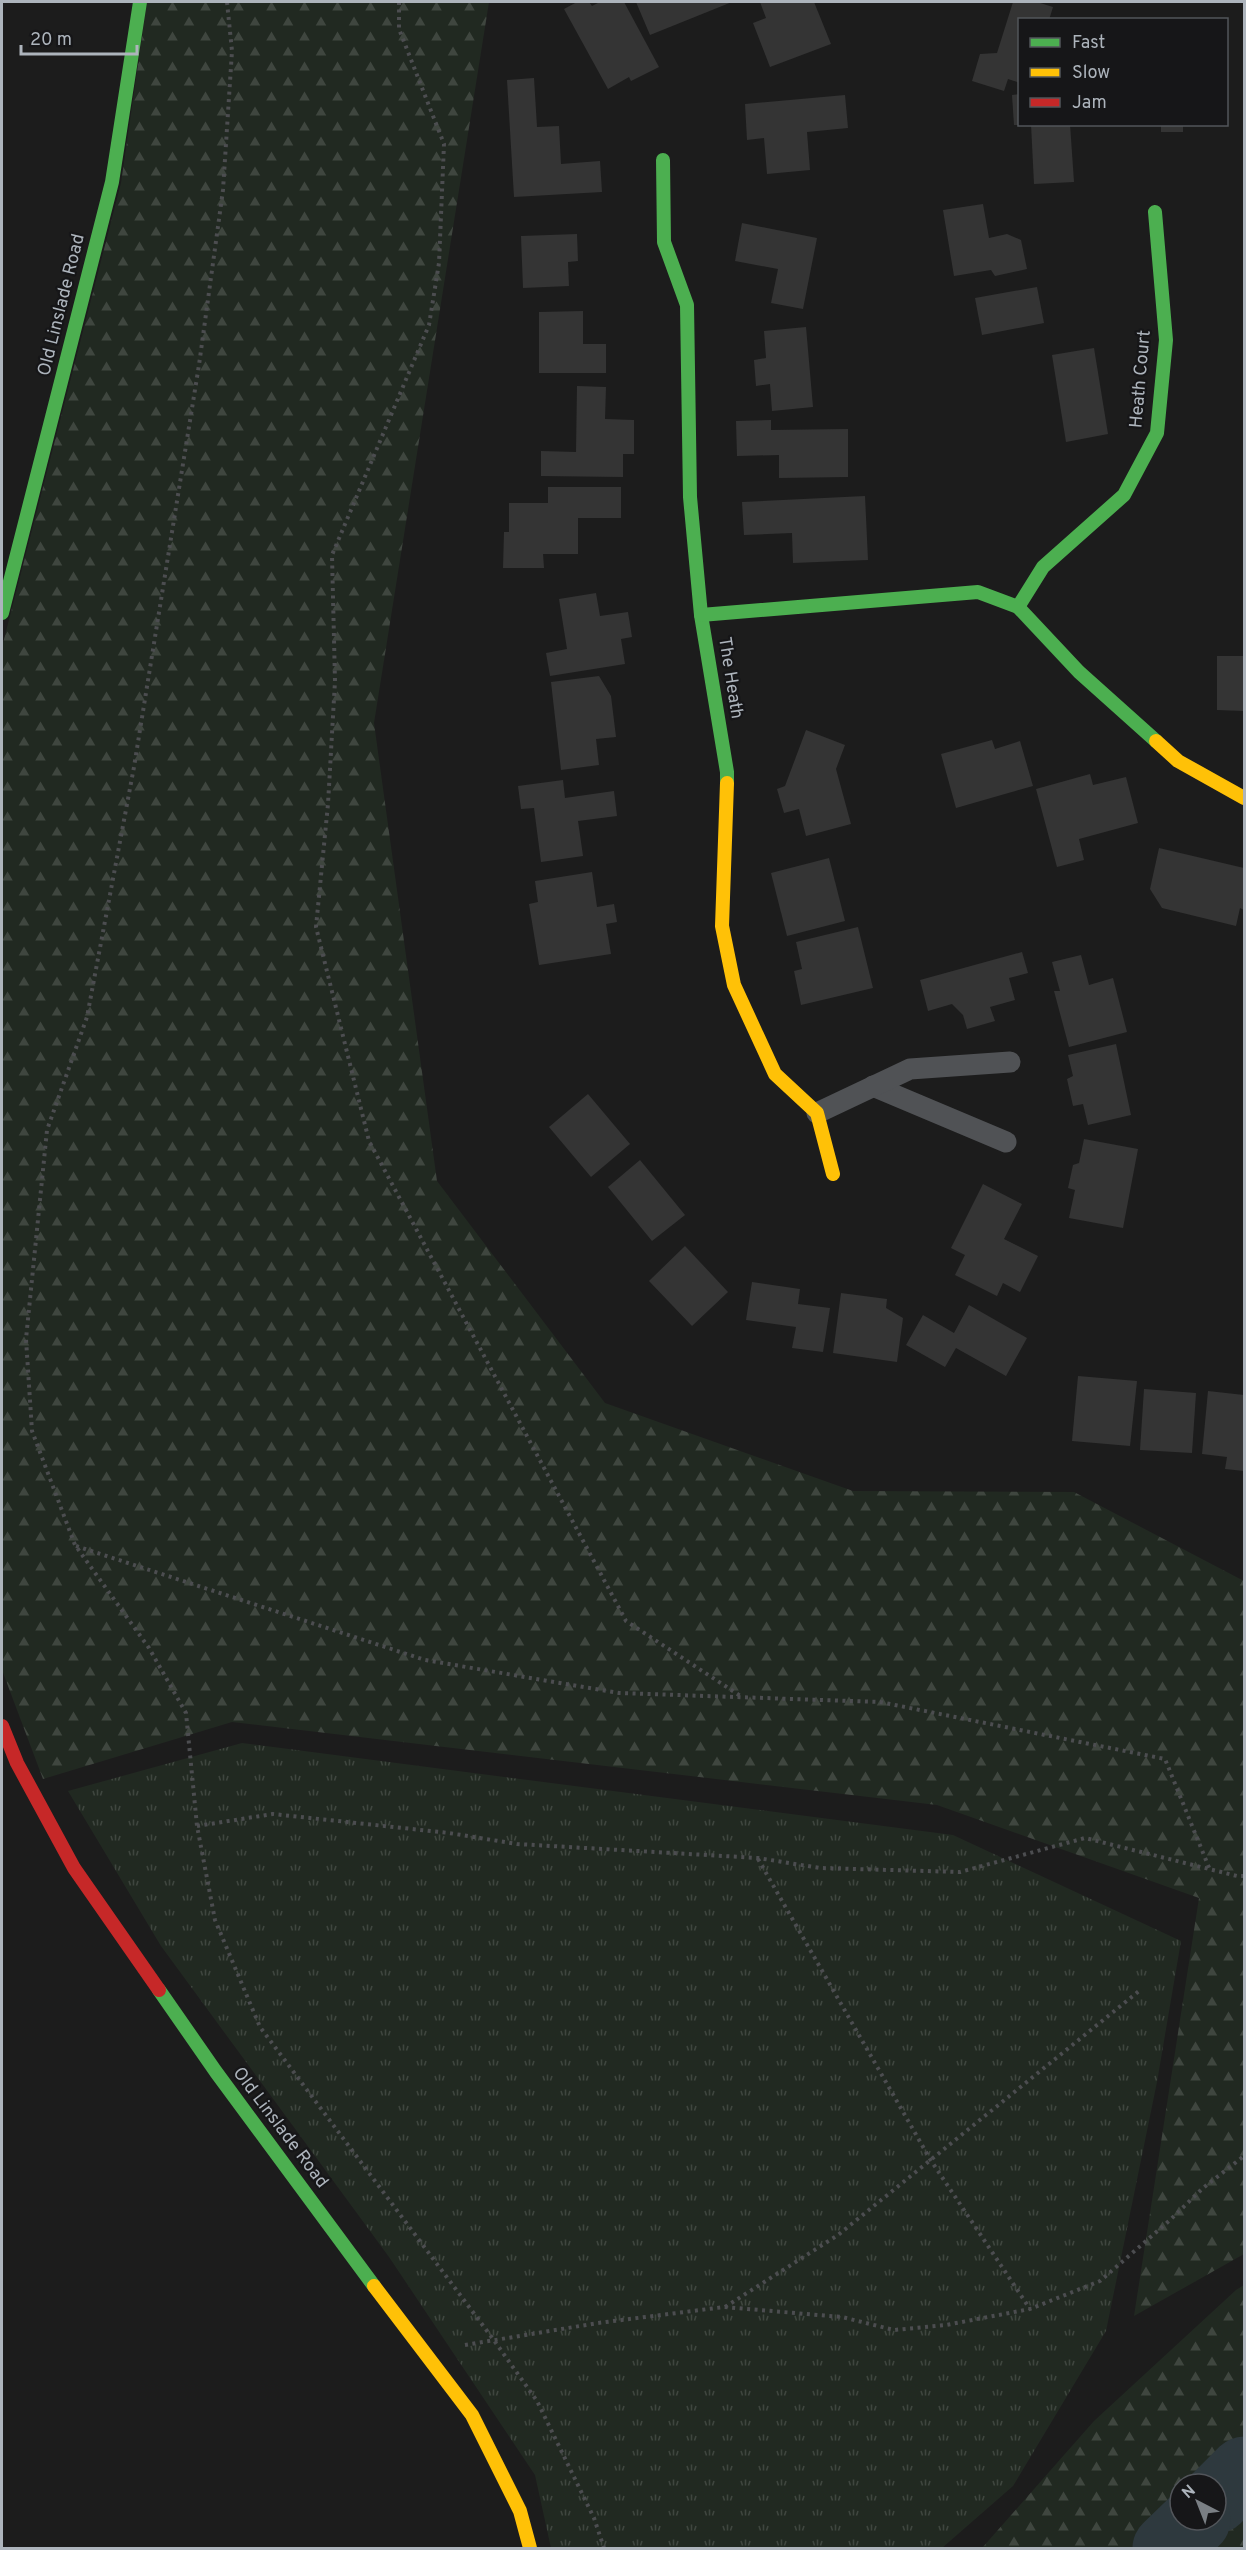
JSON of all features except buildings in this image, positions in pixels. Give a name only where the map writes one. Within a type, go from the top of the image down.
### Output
[{"type":"street","name":"Old Linslade Road","points":[[2,613],[112,182],[140,2]]},
{"type":"street","name":"The Heath","points":[[663,160],[664,242],[687,305],[690,497],[701,615],[727,772],[722,926],[734,985],[775,1074],[817,1113]]},
{"type":"street","name":"Heath Court","points":[[1018,607],[1043,567],[1124,495],[1157,433],[1166,340],[1155,212]]},
{"type":"street","points":[[701,615],[978,592],[1018,607],[1079,672],[1178,761],[1245,798]]},
{"type":"street","points":[[817,1113],[833,1174]]},
{"type":"street","name":"Old Linslade Road","points":[[2,1726],[17,1763],[74,1868],[216,2072],[472,2415],[520,2511],[530,2548]]},
{"type":"lane","points":[[817,1113],[910,1069],[1010,1062]]},
{"type":"lane","points":[[873,1086],[1006,1142]]},
{"type":"path","points":[[227,2],[232,51],[223,190],[196,387],[134,767],[87,1017],[46,1130],[26,1339],[32,1431],[75,1545],[149,1648],[186,1713],[197,1826],[215,1920],[260,2027],[537,2401],[594,2518],[604,2548]]},
{"type":"path","points":[[399,2],[399,29],[444,144],[439,263],[429,325],[332,555],[335,681],[328,804],[316,927],[369,1141],[626,1621],[742,1697]]},
{"type":"path","points":[[75,1545],[425,1660],[619,1693],[880,1702],[1165,1759],[1210,1870]]},
{"type":"path","points":[[197,1826],[273,1814],[449,1833],[517,1844],[758,1858],[820,1868],[960,1872],[1085,1838],[1210,1870],[1245,1876]]},
{"type":"path","points":[[758,1858],[930,2159],[1030,2309]]},
{"type":"path","points":[[724,2307],[838,2235],[1139,1991]]},
{"type":"path","points":[[493,2339],[724,2307],[842,2317],[894,2330],[946,2325],[1030,2309],[1100,2281],[1203,2188],[1245,2156]]},
{"type":"green space","points":[[147,2],[489,2],[374,723],[437,1181],[605,1403],[853,1491],[1074,1492],[1244,1581],[1244,2254],[1134,2316],[1199,1898],[937,1805],[232,1722],[43,1779],[2,1670],[2,647],[121,183]]},
{"type":"green space","points":[[242,1743],[953,1835],[1181,1941],[1157,2082],[1106,2331],[1013,2486],[942,2548],[551,2548],[535,2475],[389,2257],[161,1946],[68,1791]]},
{"type":"green space","points":[[1244,2285],[1244,2548],[982,2548],[1094,2421]]},
{"type":"waterway","points":[[1228,2487],[1244,2471]]},
{"type":"waterway","points":[[1167,2548],[1184,2532]]},
{"type":"traffic: fast","points":[[2,613],[112,182],[140,2]]},
{"type":"traffic: fast","points":[[663,160],[664,242],[687,305],[690,497],[701,615],[727,783]]},
{"type":"traffic: fast","points":[[1018,607],[1043,567],[1124,495],[1157,433],[1166,340],[1155,212]]},
{"type":"traffic: fast","points":[[701,615],[978,592],[1018,607],[1079,672],[1156,741]]},
{"type":"traffic: fast","points":[[159,1990],[216,2072],[374,2286]]},
{"type":"traffic: slow","points":[[1156,741],[1178,761],[1244,798]]},
{"type":"traffic: slow","points":[[727,783],[722,926],[734,985],[775,1074],[817,1113],[833,1174]]},
{"type":"traffic: slow","points":[[374,2286],[472,2415],[520,2511],[530,2548]]},
{"type":"traffic: jam","points":[[2,1726],[17,1763],[74,1868],[159,1990]]}]
